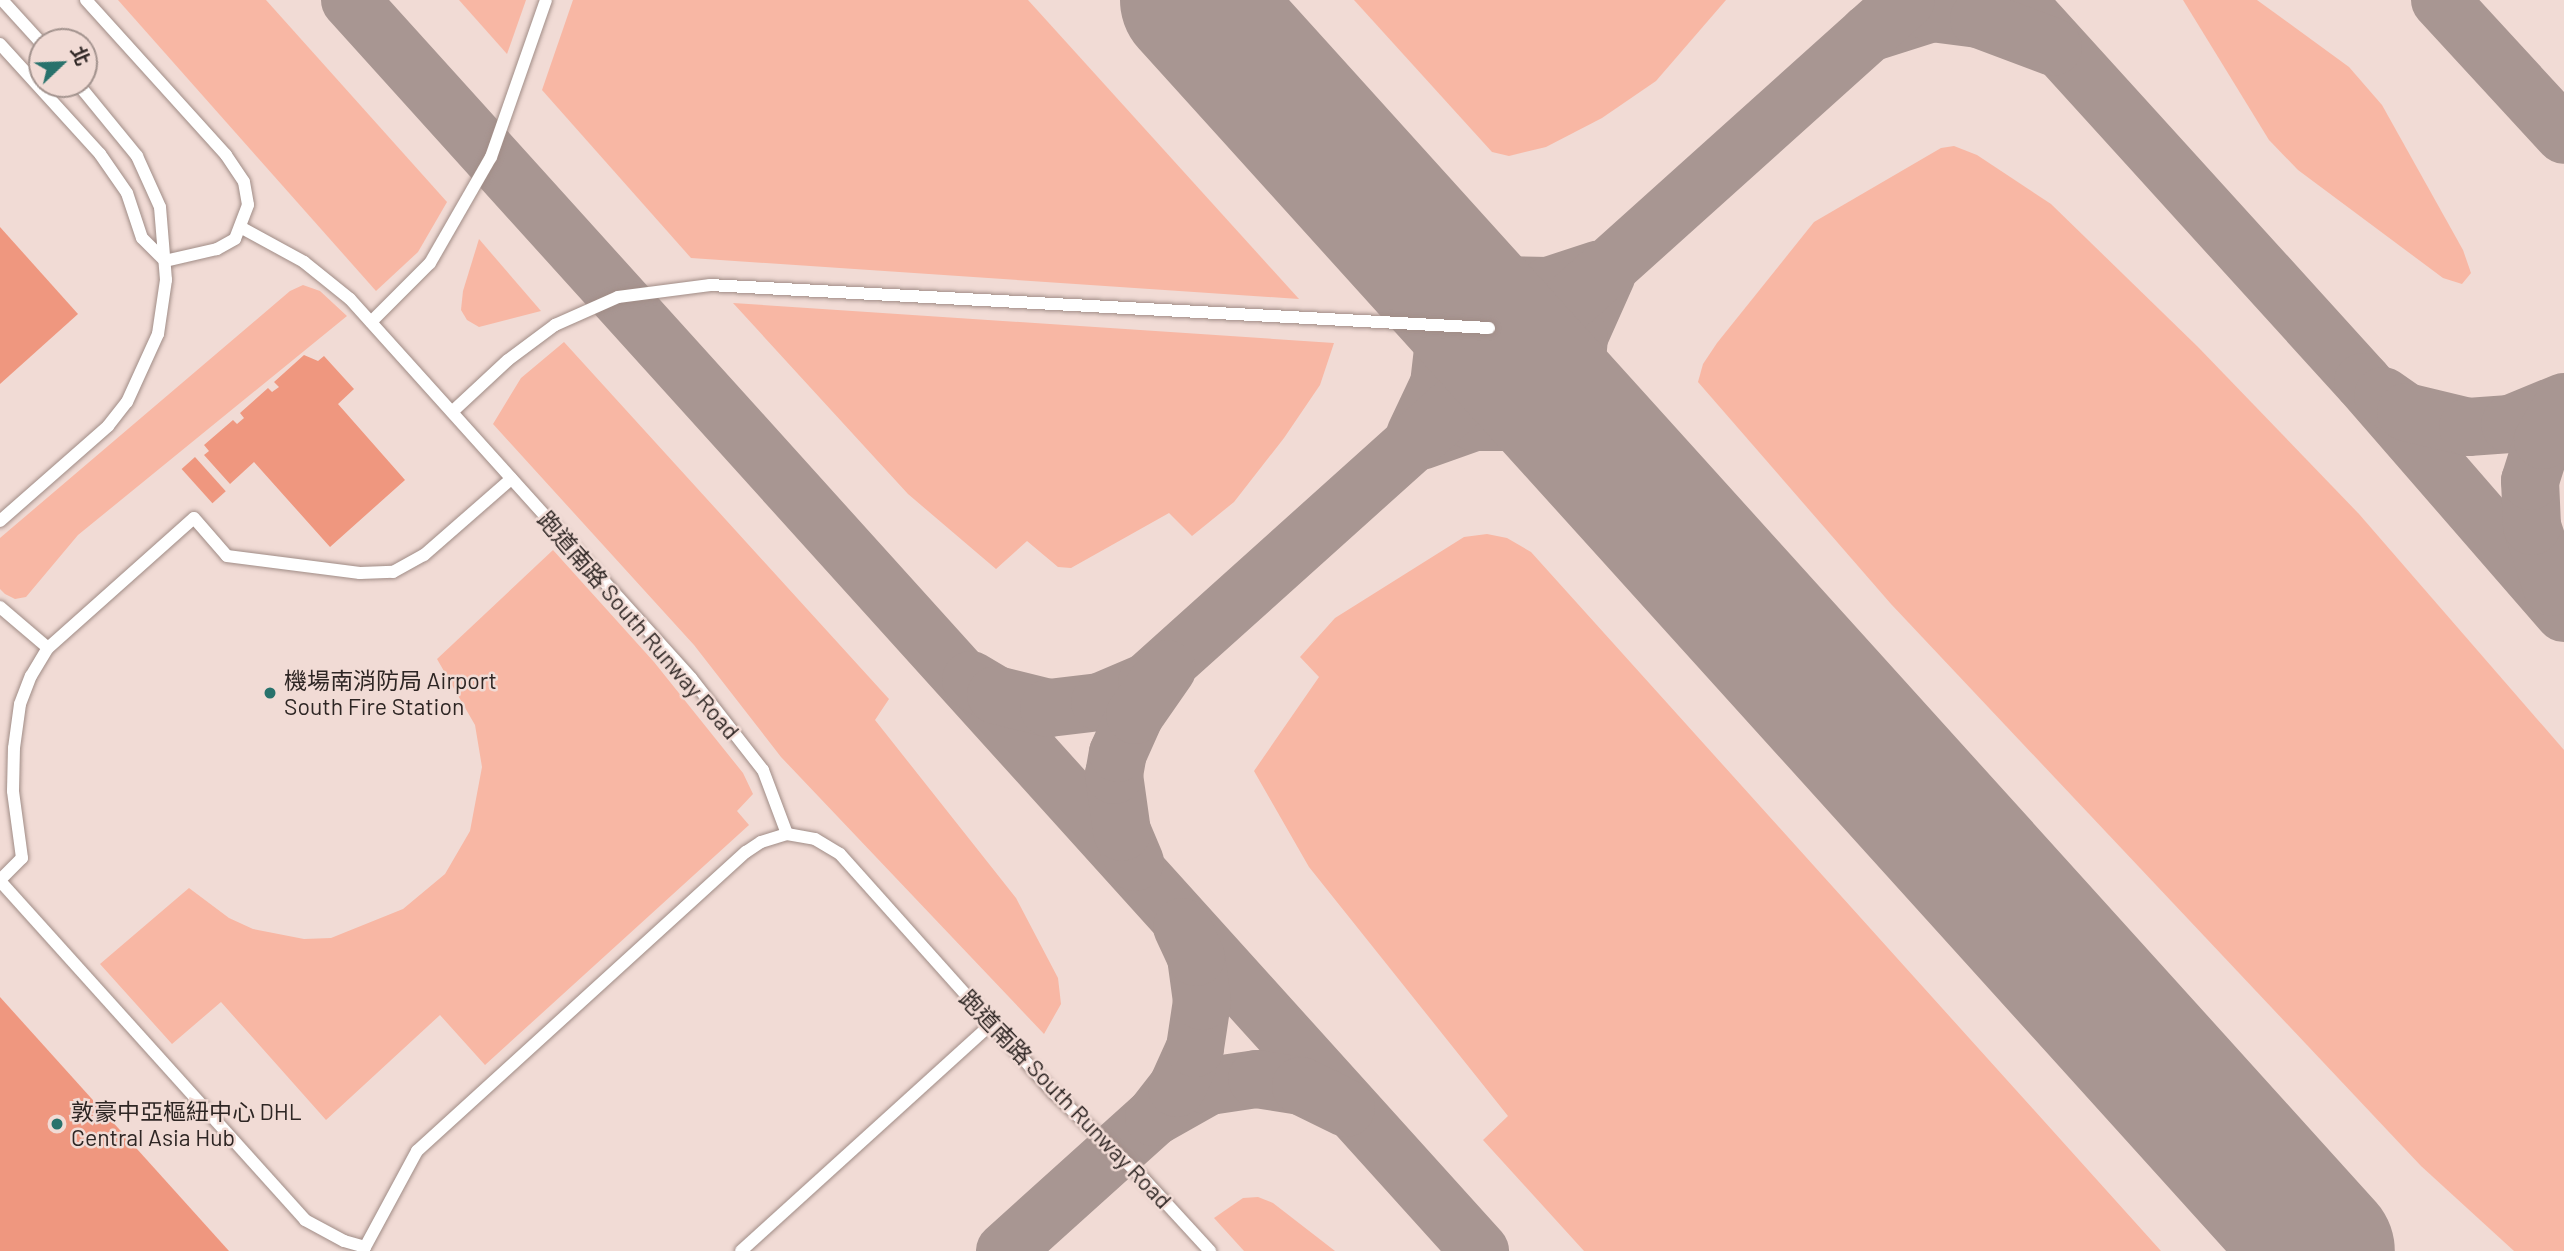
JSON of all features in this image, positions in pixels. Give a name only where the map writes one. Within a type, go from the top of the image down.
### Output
[{"type":"lane","points":[[2,0],[28,29]]},
{"type":"lane","points":[[86,0],[236,168],[248,194],[242,228],[235,239],[217,249],[165,261]]},
{"type":"lane","points":[[371,322],[429,263],[491,157],[547,0]]},
{"type":"lane","points":[[0,44],[100,154],[127,193],[142,238],[165,261]]},
{"type":"lane","points":[[0,521],[108,426],[127,402],[158,334],[165,261],[160,207],[148,178],[124,138],[90,98]]},
{"type":"lane","name":"跑道南路 South Runway Road","points":[[242,228],[329,280],[371,322],[665,647],[747,749],[770,782],[787,834],[816,839],[840,854],[991,1024],[1210,1251]]},
{"type":"lane","points":[[452,412],[508,360],[555,325],[618,297],[710,285],[1489,328]]},
{"type":"lane","points":[[511,479],[424,555],[393,572],[360,573],[228,556],[194,519],[48,648],[20,704],[14,748],[14,802],[22,858],[0,880],[305,1220],[364,1249],[417,1151],[746,852],[761,842],[787,834]]},
{"type":"lane","points":[[0,607],[48,648]]},
{"type":"lane","points":[[741,1251],[991,1024]]},
{"type":"shaded area","points":[[118,0],[266,0],[447,202],[418,252],[376,291]]},
{"type":"shaded area","points":[[459,0],[526,0],[507,54]]},
{"type":"shaded area","points":[[573,0],[1028,0],[1299,299],[691,258],[542,90]]},
{"type":"shaded area","points":[[1354,0],[1726,0],[1656,81],[1602,118],[1546,147],[1509,156],[1492,152]]},
{"type":"shaded area","points":[[2183,0],[2257,0],[2349,67],[2382,105],[2463,250],[2471,273],[2462,284],[2443,278],[2298,170],[2269,140]]},
{"type":"shaded area","points":[[1954,146],[1977,155],[2051,204],[2198,347],[2359,514],[2564,750],[2564,1251],[2514,1251],[2421,1166],[1891,604],[1698,382],[1703,364],[1717,343],[1814,222],[1941,148]]},
{"type":"shaded area","points":[[479,239],[541,311],[479,327],[467,320],[461,310],[463,291]]},
{"type":"shaded area","points":[[303,285],[320,291],[347,316],[78,535],[26,597],[15,599],[5,594],[0,589],[0,538],[290,291]]},
{"type":"shaded area","points":[[733,303],[1334,343],[1320,385],[1284,438],[1234,502],[1192,536],[1169,513],[1071,568],[1058,567],[1027,541],[996,569],[908,494]]},
{"type":"shaded area","points":[[564,342],[889,699],[875,720],[1016,898],[1058,978],[1061,1004],[1044,1034],[781,757],[694,645],[493,424],[521,378]]},
{"type":"shaded area","points":[[1487,534],[1507,538],[1531,552],[2161,1251],[1584,1251],[1483,1140],[1508,1116],[1309,867],[1254,771],[1319,677],[1300,657],[1335,618],[1464,537]]},
{"type":"shaded area","points":[[553,550],[654,662],[743,773],[753,794],[737,811],[749,825],[485,1065],[440,1015],[326,1120],[221,1002],[172,1044],[100,964],[189,888],[229,918],[253,929],[304,939],[331,938],[403,909],[445,874],[470,831],[482,767],[475,725],[437,659]]},
{"type":"shaded area","points":[[1258,1197],[1273,1203],[1335,1251],[1244,1251],[1214,1218],[1243,1198]]},
{"type":"building","points":[[0,227],[78,314],[0,384]]},
{"type":"building","points":[[304,355],[318,361],[324,356],[354,389],[338,404],[405,480],[330,547],[254,462],[230,484],[204,455],[209,451],[204,445],[233,420],[237,424],[244,418],[240,413],[268,388],[272,392],[279,387],[274,382]]},
{"type":"building","points":[[195,457],[226,491],[212,503],[182,469]]},
{"type":"building","name":"敦豪中亞樞紐中心 DHL Central Asia Hub","points":[[0,997],[229,1251],[0,1251]]},
{"type":"taxiway","points":[[350,0],[1480,1251]]},
{"type":"taxiway","points":[[971,680],[996,695],[1049,708],[1100,702],[1147,682],[1906,0]]},
{"type":"taxiway","points":[[2016,0],[2363,382],[2564,613]]},
{"type":"taxiway","points":[[2440,0],[2564,135]]},
{"type":"taxiway","points":[[1869,33],[1932,13],[1979,19],[2053,47]]},
{"type":"taxiway","points":[[1400,230],[1435,295],[1444,341],[1439,384],[1415,435]]},
{"type":"taxiway","points":[[1405,235],[1433,259],[1493,285],[1548,286],[1597,270]]},
{"type":"taxiway","points":[[1607,274],[1579,337],[1576,369],[1580,397],[1598,447],[1622,476]]},
{"type":"taxiway","points":[[2383,396],[2406,412],[2468,427],[2510,424],[2564,402]]},
{"type":"taxiway","points":[[2552,587],[2532,526],[2530,481],[2543,440],[2564,403]]},
{"type":"taxiway","points":[[1421,441],[1474,422],[1516,422],[1568,439],[1615,471]]},
{"type":"taxiway","points":[[1135,862],[1122,832],[1114,775],[1118,753],[1135,715],[1167,669]]},
{"type":"taxiway","points":[[1005,1251],[1154,1117],[1177,1088],[1195,1048],[1202,1001],[1196,957],[1182,927]]},
{"type":"taxiway","points":[[1154,1117],[1209,1086],[1257,1079],[1301,1086],[1346,1108]]},
{"type":"taxiway","points":[[2233,1152],[2353,1251]]},
{"type":"runway","points":[[1192,0],[2323,1251]]},
{"type":"place","name":"機場南消防局 Airport South Fire Station","points":[[270,693]]},
{"type":"place","name":"敦豪中亞樞紐中心 DHL Central Asia Hub","points":[[57,1124]]}]
